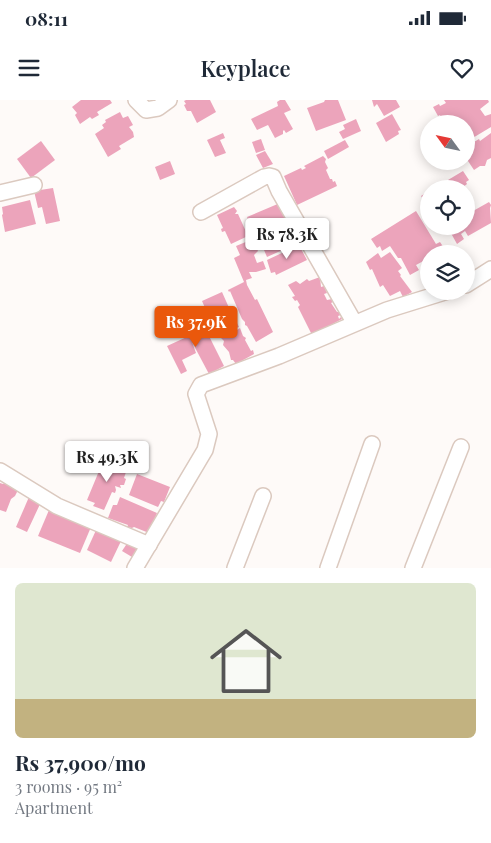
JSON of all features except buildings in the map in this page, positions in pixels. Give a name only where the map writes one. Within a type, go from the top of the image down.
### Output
[{"type":"street","points":[[136,100],[146,110],[158,108],[168,100]]},
{"type":"street","points":[[201,212],[264,177],[273,177],[279,191],[354,322]]},
{"type":"street","points":[[0,193],[34,185]]},
{"type":"street","points":[[475,279],[491,269]]},
{"type":"street","points":[[135,568],[195,468],[209,440],[209,434],[196,399],[196,392],[199,387],[337,332],[354,322],[420,300]]},
{"type":"street","points":[[328,568],[372,444]]},
{"type":"street","points":[[413,568],[461,447]]},
{"type":"street","points":[[0,471],[57,506],[148,545]]},
{"type":"street","points":[[235,568],[263,496]]}]
